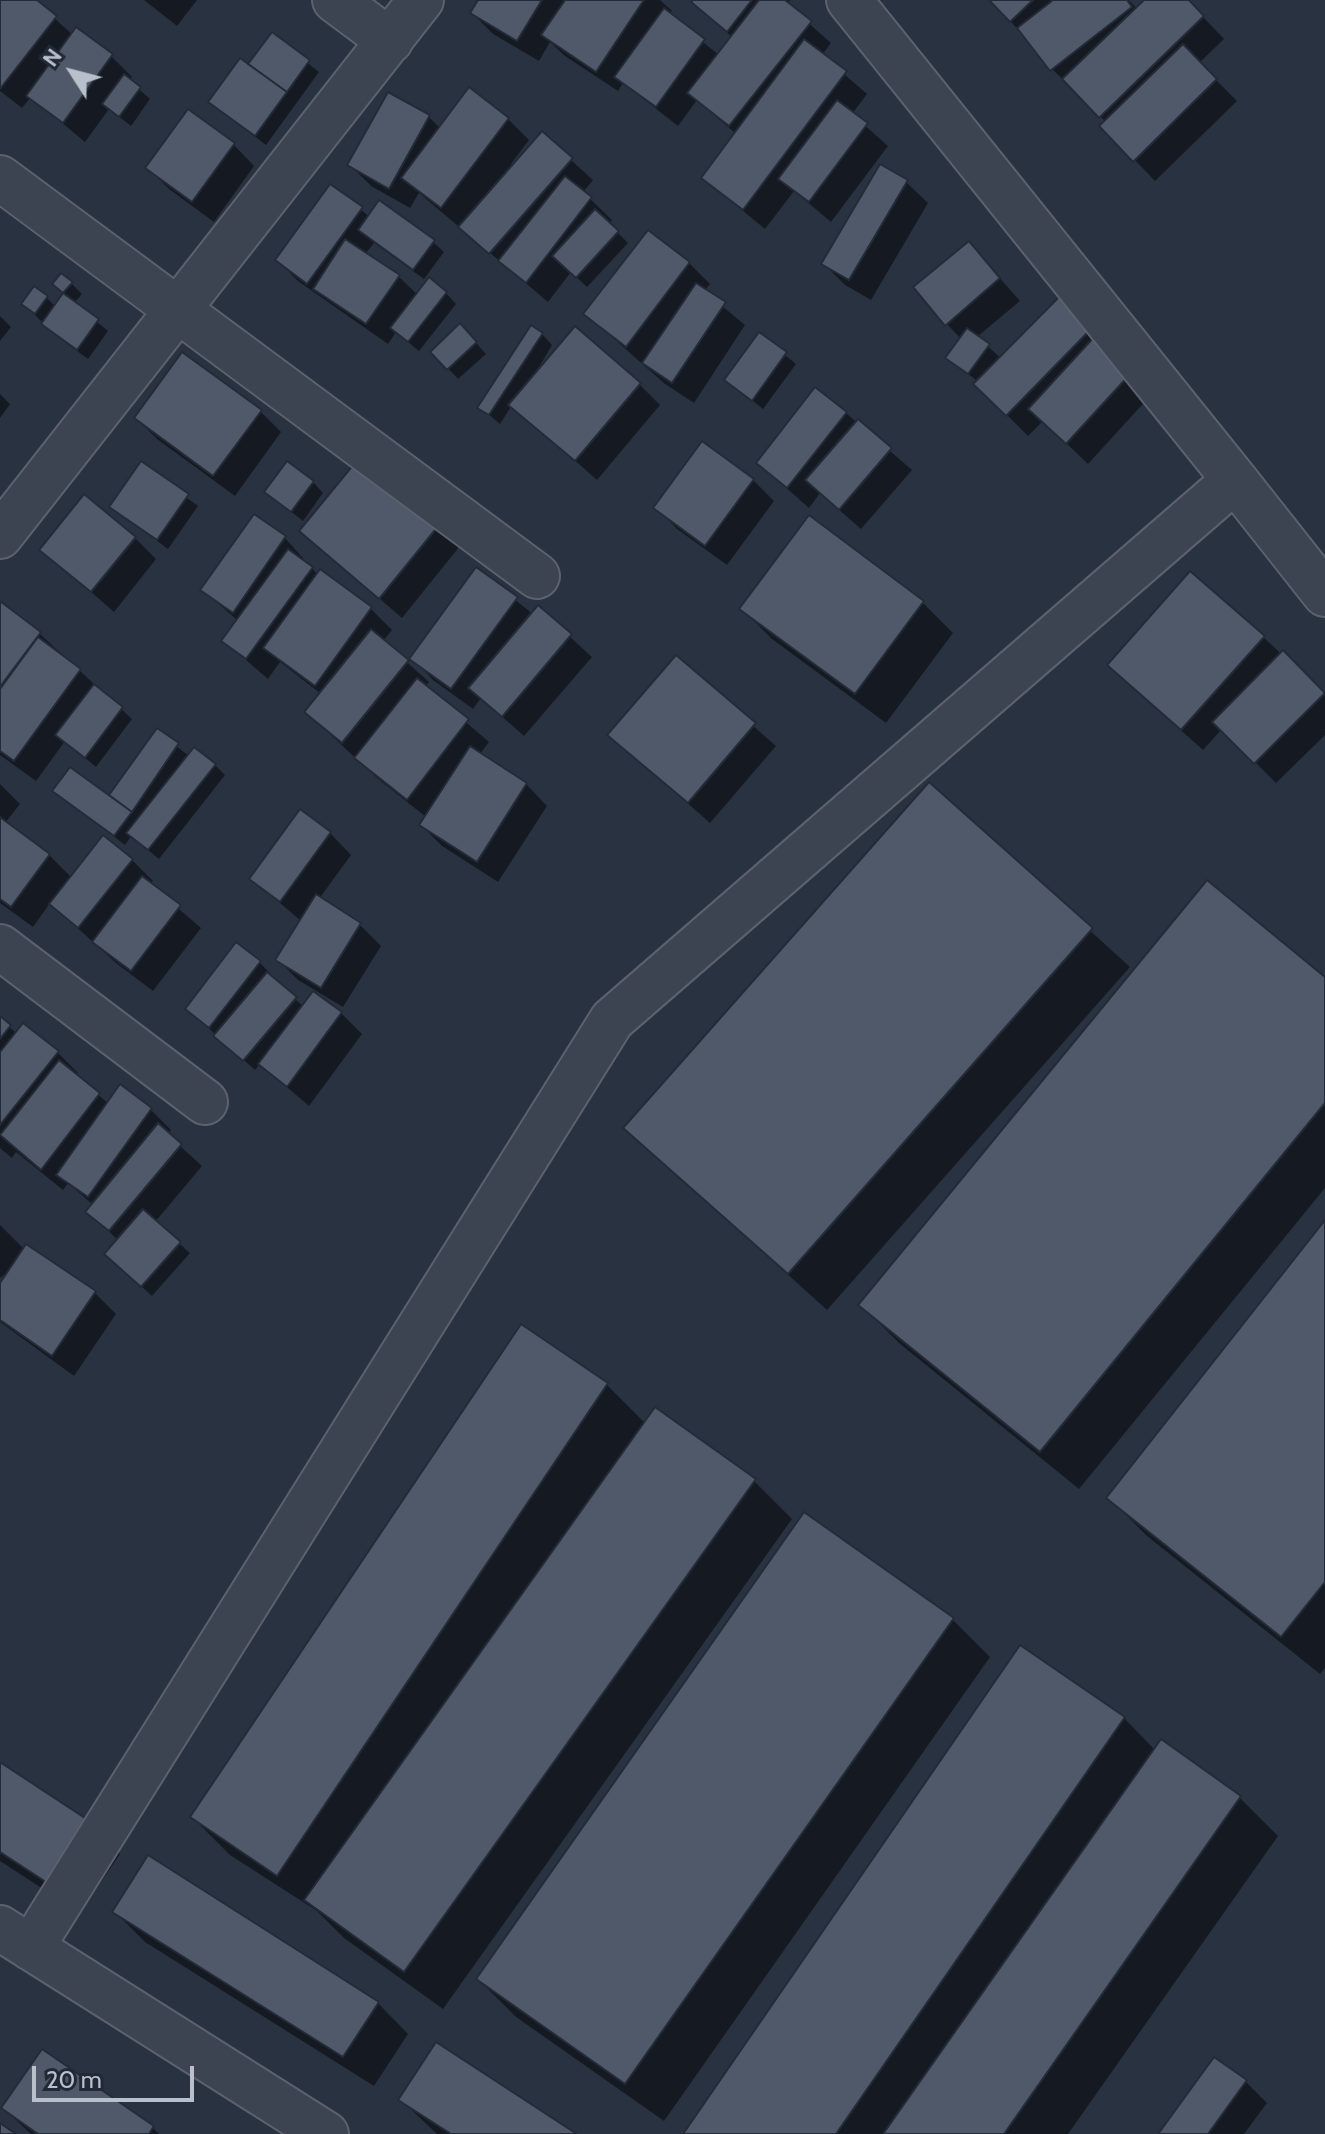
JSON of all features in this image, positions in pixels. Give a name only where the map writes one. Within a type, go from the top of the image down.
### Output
[{"type":"street","points":[[335,0],[390,41]]},
{"type":"street","points":[[0,536],[421,0]]},
{"type":"street","points":[[849,0],[1325,594]]},
{"type":"street","points":[[0,178],[537,576]]},
{"type":"street","points":[[326,2134],[16,1938],[612,1020],[1235,480]]},
{"type":"street","points":[[0,947],[205,1102]]},
{"type":"building","points":[[0,0],[37,0],[57,16],[0,89]]},
{"type":"building","points":[[478,0],[542,0],[517,41],[470,13]]},
{"type":"building","points":[[565,0],[644,0],[596,72],[541,35]]},
{"type":"building","points":[[752,0],[727,32],[691,2]]},
{"type":"building","points":[[759,0],[785,0],[812,21],[729,126],[687,93]]},
{"type":"building","points":[[989,0],[1033,0],[1010,22]]},
{"type":"building","points":[[1053,0],[1127,0],[1132,7],[1050,71],[1017,28]]},
{"type":"building","points":[[1144,0],[1189,0],[1204,16],[1099,118],[1062,79]]},
{"type":"building","points":[[664,8],[705,39],[656,107],[614,77]]},
{"type":"building","points":[[76,27],[113,54],[63,123],[26,96]]},
{"type":"building","points":[[272,32],[310,60],[287,92],[248,64]]},
{"type":"building","points":[[804,39],[847,71],[743,210],[701,178]]},
{"type":"building","points":[[1183,44],[1217,79],[1133,162],[1099,126]]},
{"type":"building","points":[[240,58],[287,92],[255,136],[208,102]]},
{"type":"building","points":[[124,74],[141,87],[119,117],[102,104]]},
{"type":"building","points":[[469,87],[509,118],[441,208],[401,178]]},
{"type":"building","points":[[388,92],[430,115],[389,189],[347,165]]},
{"type":"building","points":[[837,100],[868,123],[809,202],[778,179]]},
{"type":"building","points":[[188,109],[235,143],[192,202],[145,168]]},
{"type":"building","points":[[542,131],[573,158],[489,254],[458,227]]},
{"type":"building","points":[[880,164],[908,180],[849,280],[821,264]]},
{"type":"building","points":[[565,176],[592,197],[526,283],[498,261]]},
{"type":"building","points":[[330,184],[363,207],[307,284],[275,260]]},
{"type":"building","points":[[379,200],[435,240],[413,270],[358,230]]},
{"type":"building","points":[[595,209],[619,231],[576,278],[552,256]]},
{"type":"building","points":[[648,230],[690,262],[626,347],[583,314]]},
{"type":"building","points":[[345,239],[400,275],[366,324],[313,289]]},
{"type":"building","points":[[969,241],[1000,278],[945,326],[913,287]]},
{"type":"building","points":[[61,273],[73,282],[63,293],[52,284]]},
{"type":"building","points":[[429,277],[447,292],[408,342],[390,328]]},
{"type":"building","points":[[696,283],[726,302],[672,383],[642,363]]},
{"type":"building","points":[[34,286],[48,296],[35,314],[21,304]]},
{"type":"building","points":[[63,293],[99,319],[77,350],[41,324]]},
{"type":"building","points":[[1059,297],[1091,329],[1006,416],[973,384]]},
{"type":"building","points":[[460,323],[477,342],[447,370],[430,352]]},
{"type":"building","points":[[531,325],[543,333],[489,415],[477,408]]},
{"type":"building","points":[[575,326],[641,383],[575,461],[508,405]]},
{"type":"building","points":[[967,328],[990,344],[968,374],[945,358]]},
{"type":"building","points":[[759,332],[787,352],[752,401],[724,380]]},
{"type":"building","points":[[1095,336],[1133,371],[1066,444],[1028,409]]},
{"type":"building","points":[[182,352],[262,410],[213,476],[134,418]]},
{"type":"building","points":[[815,387],[847,412],[787,488],[756,463]]},
{"type":"building","points":[[858,419],[892,448],[839,510],[805,480]]},
{"type":"building","points":[[702,441],[754,479],[705,546],[653,508]]},
{"type":"building","points":[[363,453],[444,519],[379,599],[299,531]]},
{"type":"building","points":[[141,461],[189,494],[157,540],[109,507]]},
{"type":"building","points":[[287,461],[314,481],[291,512],[264,492]]},
{"type":"building","points":[[84,494],[136,537],[91,592],[39,550]]},
{"type":"building","points":[[254,514],[286,536],[233,613],[200,590]]},
{"type":"building","points":[[809,515],[924,601],[855,694],[739,609]]},
{"type":"building","points":[[288,549],[313,567],[246,659],[221,641]]},
{"type":"building","points":[[476,567],[518,597],[451,689],[409,659]]},
{"type":"building","points":[[320,569],[372,607],[315,686],[263,648]]},
{"type":"building","points":[[1190,571],[1265,636],[1181,730],[1107,665]]},
{"type":"building","points":[[0,601],[41,632],[0,687]]},
{"type":"building","points":[[538,605],[572,634],[502,717],[468,688]]},
{"type":"building","points":[[371,629],[409,660],[342,743],[304,712]]},
{"type":"building","points":[[38,637],[81,669],[14,761],[0,751],[0,689]]},
{"type":"building","points":[[1283,650],[1325,693],[1254,764],[1212,722]]},
{"type":"building","points":[[676,655],[756,723],[688,803],[607,735]]},
{"type":"building","points":[[417,678],[469,719],[407,800],[354,758]]},
{"type":"building","points":[[94,684],[123,707],[85,758],[55,735]]},
{"type":"building","points":[[157,728],[179,743],[132,812],[109,795]]},
{"type":"building","points":[[470,746],[527,783],[477,862],[419,825]]},
{"type":"building","points":[[194,747],[216,764],[148,850],[126,833]]},
{"type":"building","points":[[70,767],[132,812],[114,836],[52,791]]},
{"type":"building","points":[[929,782],[1093,928],[788,1274],[623,1128]]},
{"type":"building","points":[[300,809],[331,832],[280,902],[249,879]]},
{"type":"building","points":[[0,817],[50,854],[11,907],[0,899]]},
{"type":"building","points":[[103,835],[133,859],[78,928],[49,904]]},
{"type":"building","points":[[142,876],[181,905],[131,971],[92,942]]},
{"type":"building","points":[[1207,880],[1325,977],[1325,1103],[1040,1452],[858,1305]]},
{"type":"building","points":[[316,894],[361,923],[321,988],[275,960]]},
{"type":"building","points":[[236,942],[261,961],[209,1028],[185,1009]]},
{"type":"building","points":[[267,972],[297,997],[243,1061],[213,1036]]},
{"type":"building","points":[[313,991],[342,1012],[287,1087],[258,1064]]},
{"type":"building","points":[[0,1016],[11,1025],[0,1039]]},
{"type":"building","points":[[23,1023],[59,1051],[0,1125],[0,1052]]},
{"type":"building","points":[[59,1060],[100,1093],[41,1170],[0,1135]]},
{"type":"building","points":[[120,1084],[152,1108],[88,1197],[56,1175]]},
{"type":"building","points":[[158,1123],[182,1144],[109,1231],[85,1212]]},
{"type":"building","points":[[143,1209],[181,1242],[141,1287],[104,1254]]},
{"type":"building","points":[[1325,1220],[1325,1582],[1281,1637],[1106,1498]]},
{"type":"building","points":[[26,1244],[96,1291],[52,1356],[0,1320],[0,1283]]},
{"type":"building","points":[[521,1324],[608,1383],[277,1876],[190,1817]]},
{"type":"building","points":[[655,1407],[756,1479],[404,1972],[304,1900]]},
{"type":"building","points":[[804,1512],[954,1618],[625,2084],[476,1979]]},
{"type":"building","points":[[1020,1645],[1125,1717],[836,2134],[683,2134]]},
{"type":"building","points":[[1161,1739],[1241,1796],[1004,2134],[883,2134]]},
{"type":"building","points":[[0,1762],[91,1822],[49,1884],[0,1852]]},
{"type":"building","points":[[148,1855],[379,2002],[343,2057],[112,1912]]},
{"type":"building","points":[[436,2042],[577,2134],[451,2134],[398,2100]]},
{"type":"building","points":[[42,2049],[154,2126],[149,2134],[38,2134],[1,2108]]},
{"type":"building","points":[[1214,2057],[1247,2080],[1208,2134],[1158,2134]]},
{"type":"building","points":[[0,2123],[16,2134],[0,2134]]}]
